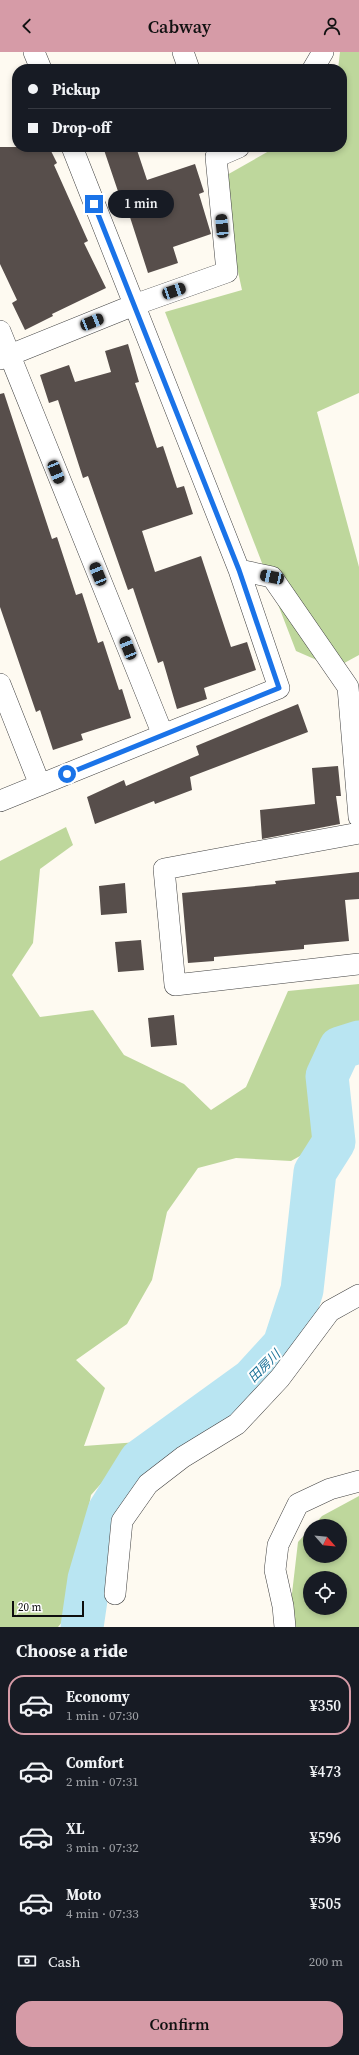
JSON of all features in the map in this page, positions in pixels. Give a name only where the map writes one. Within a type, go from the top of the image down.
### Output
[{"type":"street","points":[[34,52],[39,64]]},
{"type":"street","points":[[183,52],[187,64]]},
{"type":"street","points":[[316,64],[323,52]]},
{"type":"street","points":[[0,801],[279,688],[239,570],[74,152]]},
{"type":"street","points":[[4,357],[134,305],[227,272],[214,152]]},
{"type":"street","points":[[0,331],[4,357],[163,735]]},
{"type":"street","points":[[239,570],[272,577],[348,687],[359,817]]},
{"type":"street","points":[[0,684],[40,785]]},
{"type":"street","points":[[359,833],[164,868],[175,984],[359,964]]},
{"type":"street","points":[[115,1594],[122,1521],[148,1484],[183,1457],[236,1424],[280,1378],[330,1311],[359,1295]]},
{"type":"street","points":[[285,1627],[283,1606],[275,1570],[278,1545],[298,1504],[330,1489],[359,1482]]},
{"type":"green space","points":[[340,52],[359,52],[359,393],[317,412],[359,567],[359,655],[335,668],[296,651],[165,312],[242,290],[218,180],[267,152],[347,152],[347,64],[339,64]]},
{"type":"green space","points":[[66,827],[73,845],[40,869],[33,943],[12,975],[40,1017],[93,1010],[124,1055],[184,1084],[211,1110],[246,1087],[288,991],[359,984],[359,1041],[340,1045],[316,1065],[316,1147],[291,1161],[236,1158],[198,1168],[167,1212],[152,1280],[127,1324],[76,1360],[105,1388],[84,1446],[138,1442],[91,1495],[68,1615],[58,1627],[0,1627],[0,861]]},
{"type":"green space","points":[[359,1496],[359,1627],[293,1627],[291,1602],[298,1542],[303,1537],[303,1563],[347,1563],[347,1519],[319,1519],[322,1516]]},
{"type":"building","points":[[0,147],[12,147],[12,152],[52,152],[57,163],[54,165],[88,241],[84,243],[106,288],[52,314],[53,316],[25,330],[12,303],[17,300],[0,264]]},
{"type":"building","points":[[105,152],[138,152],[147,180],[195,164],[204,192],[199,194],[211,234],[173,247],[178,263],[148,273],[128,211],[125,212]]},
{"type":"building","points":[[128,344],[139,382],[135,383],[157,448],[163,446],[177,488],[184,486],[193,514],[142,531],[155,572],[201,556],[231,647],[247,642],[256,670],[204,688],[207,699],[177,709],[163,661],[158,663],[133,588],[128,590],[88,476],[83,478],[58,400],[49,403],[40,375],[69,365],[75,382],[111,372],[105,351]]},
{"type":"building","points":[[4,393],[52,539],[57,537],[76,595],[82,593],[98,643],[103,641],[119,690],[122,689],[131,718],[81,734],[83,740],[53,750],[40,710],[36,712],[0,607],[0,394]]},
{"type":"building","points":[[298,704],[308,732],[190,777],[192,790],[155,804],[154,801],[95,824],[87,797],[124,780],[126,786],[199,755],[196,746]]},
{"type":"building","points":[[338,766],[341,796],[336,796],[340,824],[262,839],[260,810],[315,804],[312,768]]},
{"type":"building","points":[[359,872],[359,899],[345,900],[349,941],[304,945],[304,949],[214,957],[214,961],[188,963],[182,893],[276,884],[275,881]]},
{"type":"building","points":[[125,883],[127,913],[101,915],[99,886]]},
{"type":"building","points":[[141,940],[144,970],[118,972],[115,942]]},
{"type":"building","points":[[174,1015],[177,1045],[151,1047],[148,1018]]},
{"type":"waterway","name":"田房川","points":[[82,1627],[89,1579],[109,1511],[140,1461],[252,1380],[284,1345],[302,1290],[315,1172],[334,1142],[327,1076],[340,1048],[359,1042]]},
{"type":"route","points":[[67,774],[279,688],[239,570],[94,204]]}]
